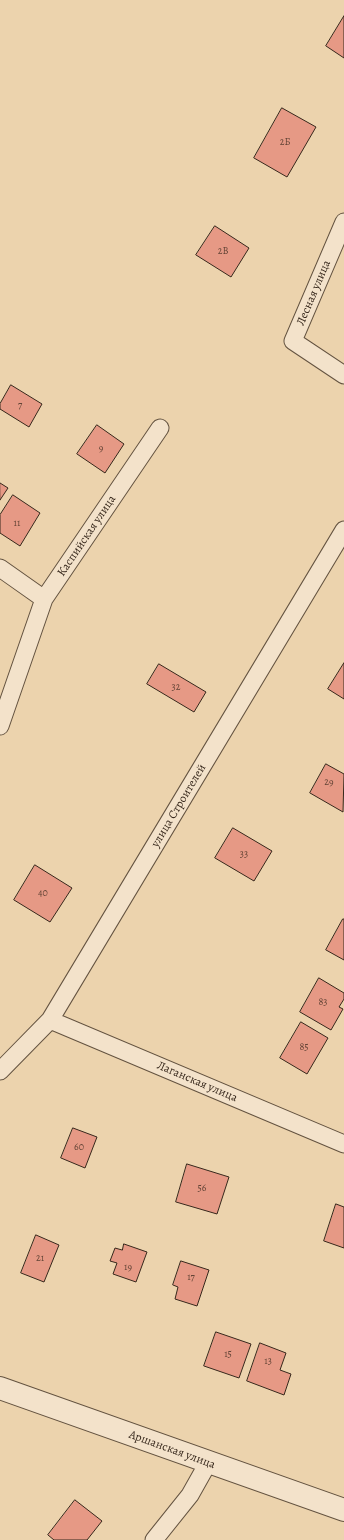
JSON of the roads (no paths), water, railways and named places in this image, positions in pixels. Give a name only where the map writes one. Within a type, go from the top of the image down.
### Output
[{"type":"street","name":"Лесная улица","points":[[344,222],[293,341],[344,375]]},
{"type":"street","name":"Каспийская улица","points":[[0,726],[44,599],[160,428]]},
{"type":"street","name":"улица Строителей","points":[[0,1072],[50,1020],[344,530]]},
{"type":"street","points":[[0,568],[44,599]]},
{"type":"street","name":"Лаганская улица","points":[[50,1020],[344,1144]]},
{"type":"street","name":"Аршанская улица","points":[[0,1388],[344,1510]]},
{"type":"street","points":[[154,1540],[190,1495],[208,1463]]}]
